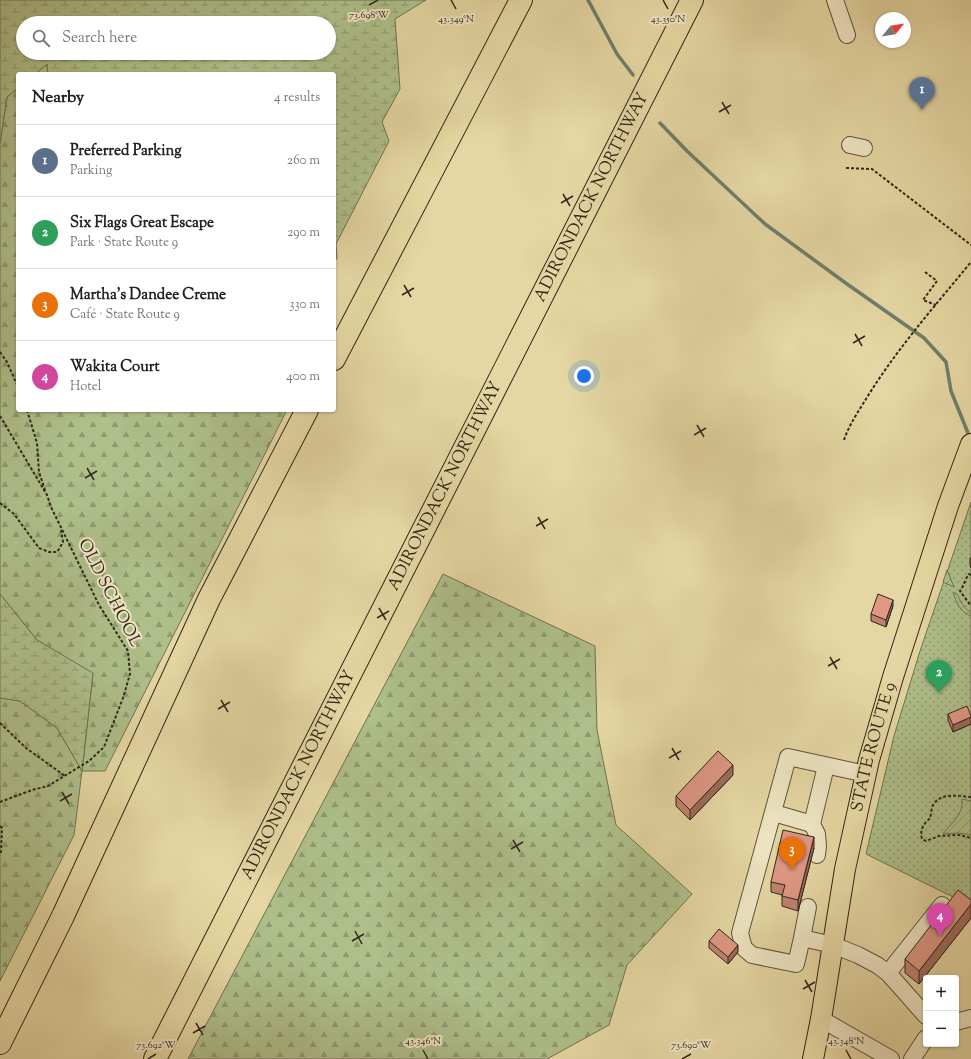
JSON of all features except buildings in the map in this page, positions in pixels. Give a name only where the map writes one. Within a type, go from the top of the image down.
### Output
[{"type":"highway","points":[[336,355],[521,0]]},
{"type":"highway","name":"ADIRONDACK NORTHWAY","points":[[155,1059],[692,0]]},
{"type":"highway","points":[[0,1042],[63,916],[209,599],[306,412]]},
{"type":"main road","name":"STATE ROUTE 9","points":[[813,1059],[821,1019],[845,869],[869,760],[893,676],[948,506],[971,444]]},
{"type":"street","points":[[835,0],[847,35]]},
{"type":"street","points":[[808,907],[796,964],[752,955],[744,948],[740,933],[774,813],[788,757],[866,774]]},
{"type":"street","points":[[817,855],[818,846],[816,834],[812,824],[826,766]]},
{"type":"street","points":[[774,813],[812,824]]},
{"type":"street","points":[[888,973],[942,905]]},
{"type":"street","points":[[802,938],[833,945],[858,955],[877,965],[888,973],[923,1013]]},
{"type":"street","points":[[959,1021],[971,1018]]},
{"type":"street","points":[[821,1019],[891,1059]]},
{"type":"street","points":[[912,1059],[923,1042]]},
{"type":"path","points":[[846,168],[872,169],[971,245]]},
{"type":"path","points":[[844,440],[847,429],[875,384],[907,339],[971,262]]},
{"type":"path","points":[[925,272],[937,281],[923,300],[936,305]]},
{"type":"path","points":[[0,352],[7,362],[16,382]]},
{"type":"path","points":[[28,412],[37,443],[39,472],[47,495]]},
{"type":"path","name":"OLD SCHOOL","points":[[0,416],[47,495],[51,507],[99,605],[128,651],[130,674],[123,698],[104,747],[89,761],[48,786],[32,790],[0,802]]},
{"type":"path","points":[[0,503],[14,514],[22,523],[28,534],[39,548],[49,552],[56,552],[63,542],[58,520]]},
{"type":"path","points":[[971,575],[968,574],[964,586],[960,591],[971,606]]},
{"type":"path","points":[[0,723],[26,748],[65,776]]},
{"type":"path","points":[[970,797],[954,795],[939,799],[931,809],[930,817],[921,830],[921,835],[922,839],[926,840],[939,836],[959,835],[971,838]]},
{"type":"path","points":[[0,826],[2,828],[0,852]]},
{"type":"green space","points":[[0,0],[426,0],[395,19],[400,89],[382,122],[389,141],[336,244],[336,72],[48,72],[47,64],[37,72],[16,72],[16,90],[7,97],[0,144]]},
{"type":"green space","points":[[47,64],[48,72],[37,72]]},
{"type":"green space","points":[[16,90],[16,412],[286,412],[105,771],[82,771],[93,674],[37,640],[0,594],[0,144],[7,97]]},
{"type":"green space","points":[[971,502],[971,906],[866,854],[894,736],[920,651]]},
{"type":"green space","points":[[947,570],[954,587],[943,582]]},
{"type":"green space","points":[[443,574],[595,646],[597,730],[616,825],[692,894],[627,965],[609,1025],[547,1059],[188,1059]]},
{"type":"green space","points":[[953,592],[957,594],[971,616],[961,609]]},
{"type":"green space","points":[[0,594],[37,640],[93,673],[82,771],[57,728],[20,701],[0,698]]},
{"type":"green space","points":[[0,698],[20,701],[57,728],[82,771],[74,835],[0,981]]},
{"type":"green space","points":[[962,799],[971,801],[971,835],[959,833],[943,834],[959,814]]},
{"type":"waterway","points":[[588,0],[617,54],[633,75]]},
{"type":"waterway","points":[[660,123],[687,151],[765,224],[924,338],[946,362],[951,391],[970,438]]},
{"type":"place","name":"Preferred Parking","points":[[922,110]]},
{"type":"place","name":"Six Flags Great Escape","points":[[939,693]]},
{"type":"place","name":"Martha's Dandee Creme","points":[[792,870]]},
{"type":"place","name":"Wakita Court","points":[[940,936]]}]
